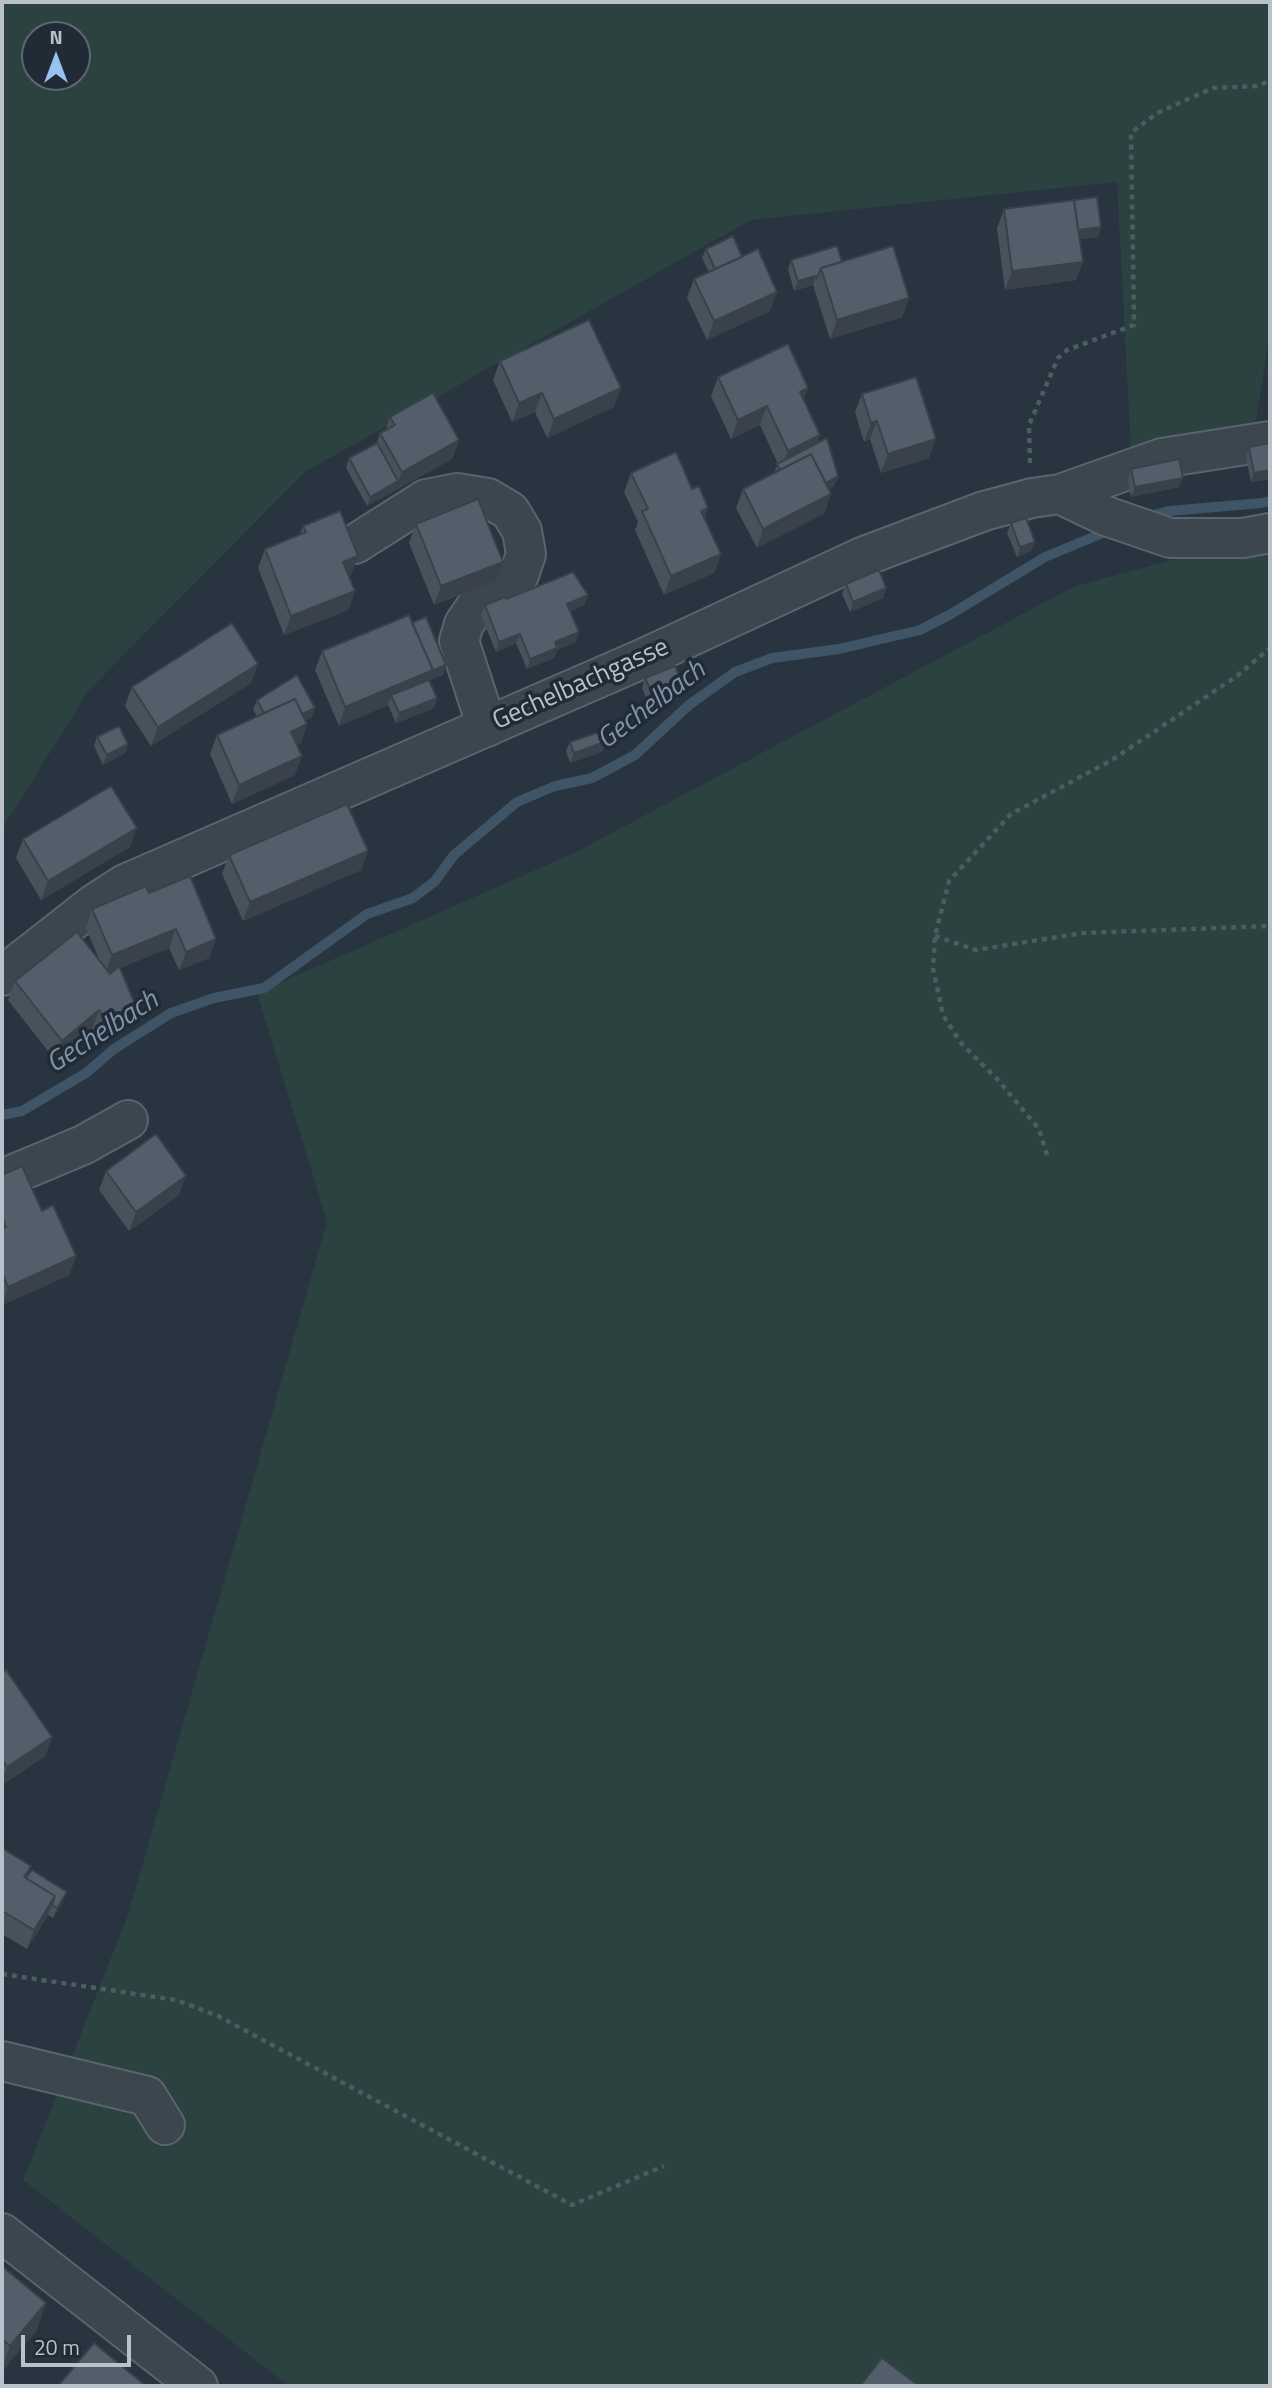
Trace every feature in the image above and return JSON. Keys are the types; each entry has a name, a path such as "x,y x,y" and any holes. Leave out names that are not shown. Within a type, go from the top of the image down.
{"street":[{"name":"Gechelbachgasse","path":"2,976 94,904 125,884 642,659 862,557 984,511 1046,496 1162,458 1270,441"},
{"path":"355,544 426,499 457,493 488,498 510,511 522,531 526,554 519,575 477,605 464,624 458,641 487,727"},
{"path":"1046,496 1170,538 1243,538 1270,533"},
{"path":"2,1179 83,1145 128,1120"},
{"path":"2,2061 147,2096 165,2125"},
{"path":"2,2233 198,2386"}],"path":[{"path":"1046,496 1029,425 1058,358 1067,351 1134,325 1131,132 1157,113 1213,88 1257,86 1270,81"},
{"path":"1047,1155 1039,1129 998,1080 961,1043 943,1015 933,969 935,936 949,881 1011,814 1112,760 1237,676 1270,648"},
{"path":"935,936 976,950 1083,933 1270,926"},
{"path":"2,1974 176,2000 218,2016 572,2205 664,2166"}],"green space":[{"path":"2,2 1270,2 1270,333 1255,426 1131,451 1117,182 751,220 305,472 89,690 2,829"},
{"path":"1270,534 1270,2386 289,2386 23,2180 128,1915 327,1222 257,993 574,853 1075,586"}],"building":[{"path":"1097,197 1101,227 1078,230 1074,200"},
{"path":"1074,200 1083,262 1012,271 1004,209"},
{"path":"733,236 742,257 715,269 706,249"},
{"path":"837,246 842,262 821,268 817,278 816,276 798,281 791,260"},
{"path":"893,246 909,298 837,320 821,268"},
{"path":"758,249 777,292 714,321 694,279"},
{"path":"589,320 621,388 554,419 542,393 519,403 500,361"},
{"path":"788,344 808,388 800,392 820,435 788,451 767,406 738,420 718,377"},
{"path":"916,377 936,439 888,454 877,421 871,423 862,394"},
{"path":"433,393 459,440 402,472 380,433 395,425 390,417"},
{"path":"827,438 838,476 826,483 811,454 780,470 777,464"},
{"path":"377,443 398,481 370,497 349,458"},
{"path":"1270,443 1270,470 1254,473 1249,447"},
{"path":"676,452 692,489 699,486 708,508 701,511 721,554 671,576 642,511 648,509 631,473"},
{"path":"811,454 831,494 763,529 743,489"},
{"path":"1179,459 1183,478 1135,487 1131,469"},
{"path":"478,499 503,562 441,586 416,524"},
{"path":"340,511 358,556 343,562 355,591 291,616 265,549 306,532 303,526"},
{"path":"1026,518 1035,542 1020,547 1011,523"},
{"path":"879,570 886,588 853,602 846,584"},
{"path":"573,572 588,595 567,604 579,632 555,642 557,648 530,659 520,634 499,642 485,605"},
{"path":"409,615 433,670 345,707 322,651"},
{"path":"426,617 446,665 427,673 433,670 412,623"},
{"path":"232,623 258,664 158,727 132,687"},
{"path":"675,666 684,688 655,700 645,678"},
{"path":"297,675 315,708 302,714 295,699 264,713 257,700"},
{"path":"429,680 437,698 399,713 391,695"},
{"path":"295,699 307,724 291,732 302,756 239,785 217,735"},
{"path":"119,726 128,744 107,755 97,737"},
{"path":"602,731 605,742 574,753 570,742"},
{"path":"111,786 137,828 48,881 23,839"},
{"path":"347,804 368,851 250,902 229,855"},
{"path":"190,876 216,939 186,952 176,929 112,955 92,909 146,886 149,893"},
{"path":"77,932 110,974 119,966 135,1004 108,1025 99,1010 62,1041 15,981"},
{"path":"156,1134 186,1176 136,1212 106,1171"},
{"path":"22,1166 42,1211 53,1205 76,1256 8,1287 2,1273 2,1229 6,1227 2,1217 2,1175"},
{"path":"6,1670 52,1737 7,1767 2,1759 2,1673"},
{"path":"2,1848 31,1866 24,1877 55,1896 34,1930 4,1912 2,1915"},
{"path":"32,1870 67,1892 57,1908 52,1905 55,1896 26,1878"},
{"path":"2,2266 46,2303 10,2346 2,2339"},
{"path":"94,2343 146,2386 58,2386"},
{"path":"882,2358 919,2386 860,2386"}],"waterway":[{"name":"Gechelbach","path":"1145,518 1169,511 1270,501"},
{"name":"Gechelbach","path":"2,1115 22,1111 86,1073 114,1049 171,1013 214,998 264,988 367,914 413,898 435,881 454,855 517,802 555,786 592,778 635,755 689,705 735,672 772,658 839,649 920,630 1045,557 1110,530"}]}
